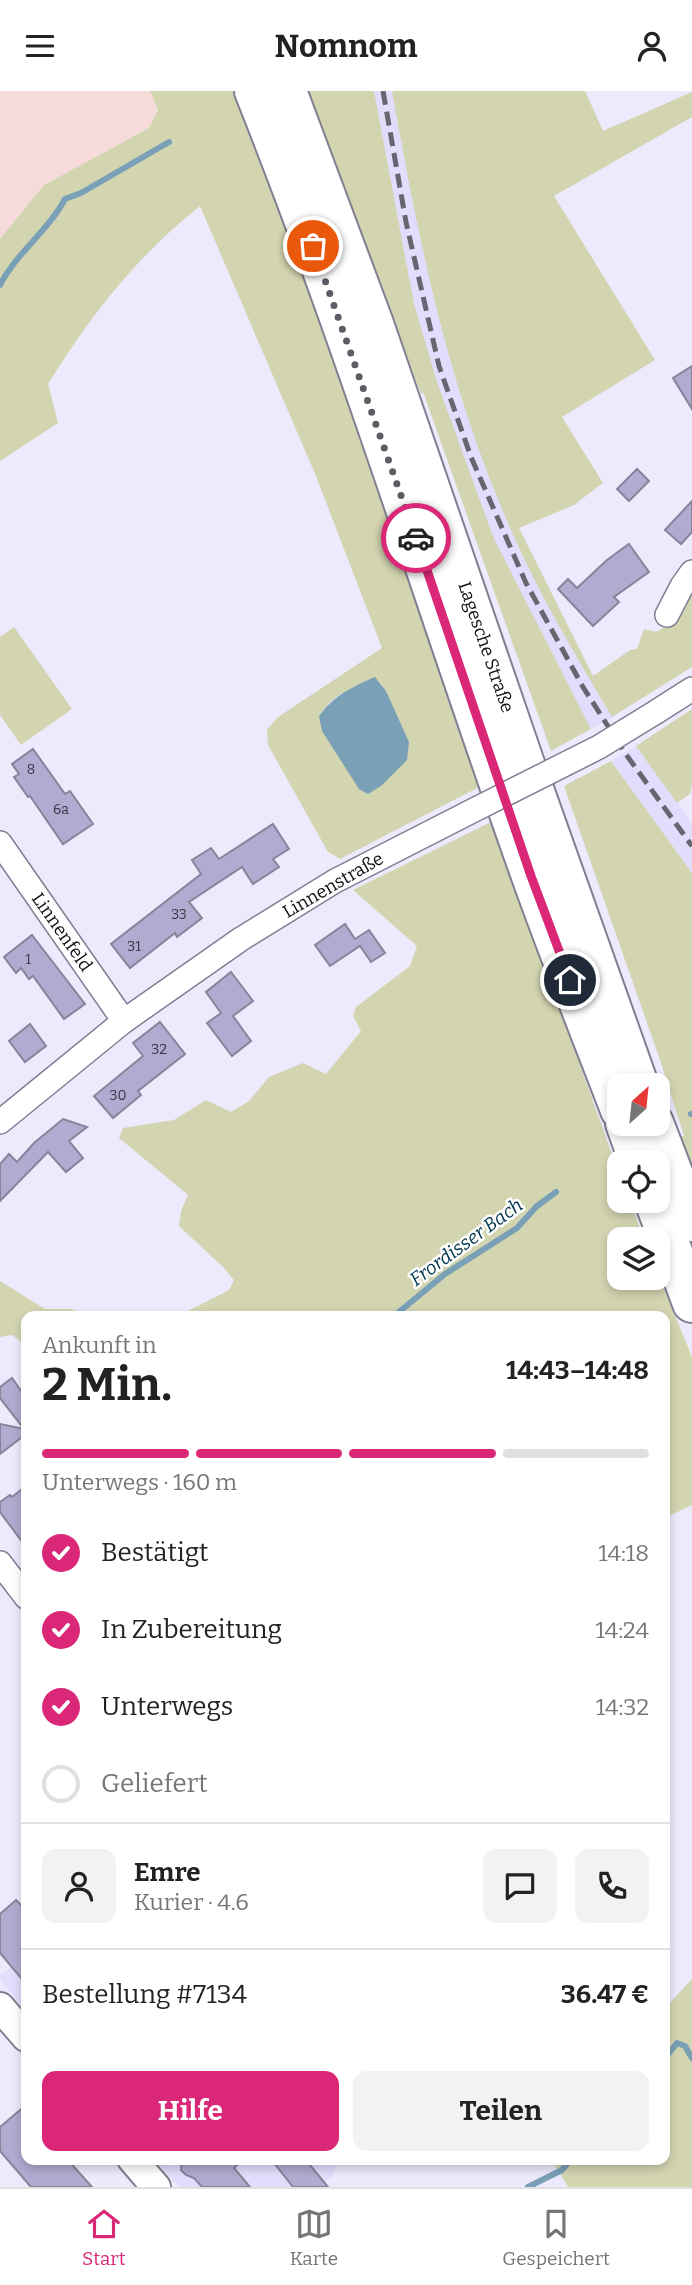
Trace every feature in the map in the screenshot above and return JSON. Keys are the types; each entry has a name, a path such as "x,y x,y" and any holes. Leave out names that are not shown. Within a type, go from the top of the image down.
{"highway":[{"name":"Lagesche Straße","path":"254,91 383,440 531,876 607,1076"},
{"name":"Lagesche Straße","path":"287,91 374,324 635,1073"},
{"path":"659,1136 692,1223"},
{"path":"658,1213 692,1303"}],"street":[{"path":"667,615 692,572"},
{"name":"Linnenstraße","path":"0,1122 124,1021 241,939 335,881 598,747 692,689"},
{"name":"Linnenfeld","path":"0,843 124,1021"},
{"path":"0,1563 21,1590"},
{"path":"0,2007 21,2031"}],"shaded area":[{"path":"0,91 150,91 158,110 149,128 44,185 0,239"},
{"path":"350,91 418,91 511,511 586,663 617,715 591,729 562,686 478,530"},
{"path":"636,746 692,823 692,873 611,761"},
{"path":"21,1959 21,2004 0,1980 0,1976"},
{"path":"159,2165 336,2165 334,2174 318,2187 179,2187"}],"green space":[{"path":"150,91 233,91 330,350 481,786 340,859 328,852 268,745 267,730 278,717 382,648 316,476 200,206 135,266 98,311 64,359 48,384 58,423 0,461 0,239 44,185 149,128 158,110","holes":["381,683 409,742 319,716 338,696 361,686"]},
{"path":"306,91 374,91 414,304 437,382 494,539 591,729 551,751 423,392 421,394"},
{"path":"392,91 585,91 603,131 692,92 692,117 554,196 655,360 562,417 603,483 574,505 519,528 593,676 630,650 637,649 644,629 656,632 668,624 692,584 692,667 612,717 558,625 522,554 489,477 470,423 453,369 425,259"},
{"path":"14,627 72,709 21,745 0,715 0,637"},
{"path":"692,709 692,783 690,794 677,803 636,746"},
{"path":"611,761 692,873 692,1171 679,1137 684,1136 670,1092 670,1073 664,1073 564,786"},
{"path":"493,821 610,1150 607,1150 607,1213 634,1213 640,1227 607,1227 607,1290 665,1290 692,1357 692,1505 670,1516 670,1311 188,1311 229,1290 234,1280 179,1226 181,1211 188,1195 119,1138 123,1128 174,1120 206,1100 231,1112 249,1101 269,1077 303,1063 326,1074 361,1031 353,1016 356,1007 410,966 417,946 353,890"},
{"path":"0,1281 45,1309 77,1311 21,1311 21,1341 12,1335 0,1337"},
{"path":"692,1979 692,2187 568,2187 555,2165 670,2165 670,2003"}],"water":[{"path":"375,677 386,691 409,742 407,760 381,786 368,794 359,789 322,731 319,716 330,703 344,693"}],"building":[{"path":"692,366 692,409 673,378"},
{"path":"637,469 649,481 629,501 617,489"},
{"path":"692,501 692,532 681,544 665,530"},
{"path":"629,544 649,572 614,597 619,602 593,626 558,589 568,579 577,588"},
{"path":"33,749 65,794 70,791 93,824 63,844 14,777 19,774 12,764"},
{"path":"273,824 289,849 273,859 279,867 253,884 242,867 189,902 202,918 177,937 175,933 130,968 111,944 201,874 192,860 211,848 219,859"},
{"path":"345,924 355,939 369,930 385,953 371,962 360,946 330,966 315,945"},
{"path":"32,935 85,1004 64,1019 33,976 29,979 21,968 16,973 4,957"},
{"path":"231,972 253,1001 233,1016 251,1041 232,1056 207,1023 221,1013 206,992"},
{"path":"160,1022 185,1054 138,1091 141,1095 113,1118 94,1096 143,1056 133,1043"},
{"path":"30,1024 46,1046 25,1062 9,1041"},
{"path":"63,1119 87,1127 69,1141 83,1158 66,1172 48,1152 0,1201 0,1164 9,1154 17,1162 34,1143"},
{"path":"12,1378 21,1391 21,1425 0,1398 0,1387"},
{"path":"0,1424 21,1428 21,1438 0,1454"},
{"path":"21,1490 21,1540 0,1512 0,1502 10,1495 12,1497"},
{"path":"16,1900 21,1905 21,1978 0,1953 0,1914"},
{"path":"21,2109 21,2165 72,2165 92,2187 31,2187 0,2151 0,2127"},
{"path":"181,2165 237,2165 234,2168 250,2187 202,2187 181,2170"},
{"path":"276,2165 310,2165 328,2187 293,2187"}],"waterway":[{"path":"0,285 65,199 81,193 169,142"},
{"name":"Frordisser Bach","path":"400,1311 445,1274 517,1228 537,1206 556,1192"},
{"name":"Frordisser Bach","path":"670,2052 677,2043 685,2046 692,2058"},
{"name":"Frordisser Bach","path":"528,2187 562,2170 566,2165"}],"railway":[{"path":"383,91 406,222 439,366 471,457 526,583 583,687 625,753 692,846"}],"way so far":[{"path":"313,246 416,538"}],"route":[{"path":"416,538 531,876 570,980"}]}
